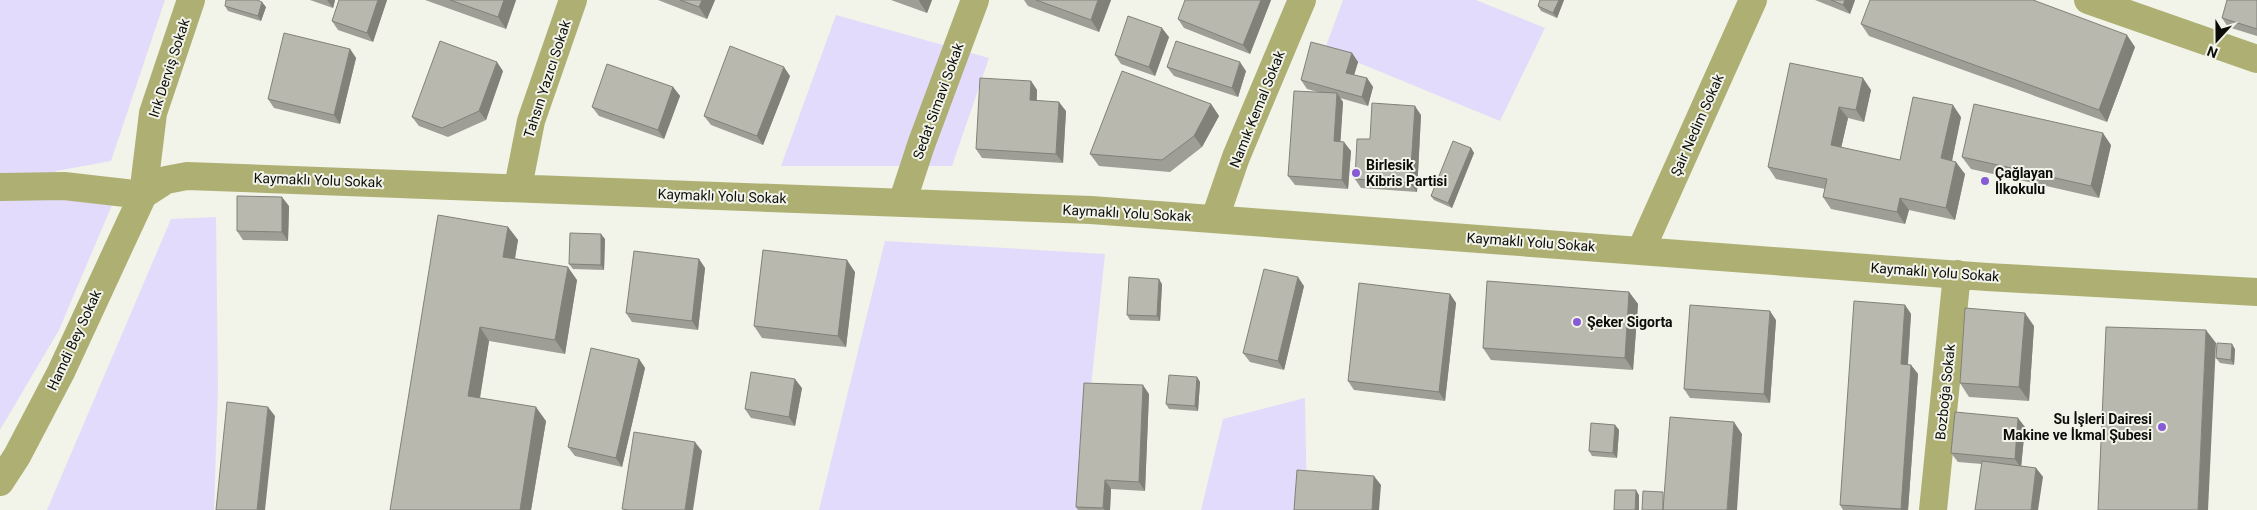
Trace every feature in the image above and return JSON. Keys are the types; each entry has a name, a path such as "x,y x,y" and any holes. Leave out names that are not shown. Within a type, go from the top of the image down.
{"street":[{"name":"Irık Derviş Sokak","path":"143,195 153,113 191,0"},
{"name":"Tahsın Yazıcı Sokak","path":"518,187 531,120 573,0"},
{"name":"Sedat Simavi Sokak","path":"902,203 924,136 975,0"},
{"name":"Namık Kemal Sokak","path":"1215,218 1236,157 1302,0"},
{"name":"Şair Nedim Sokak","path":"1641,250 1753,0"},
{"path":"2088,0 2257,59"},
{"name":"Kaymaklı Yolu Sokak","path":"143,195 166,180 187,176 1091,210 1957,274 2257,292"},
{"path":"0,187 64,186 143,195"},
{"name":"Hamdi Bey Sokak","path":"0,482 61,372 143,195"},
{"name":"Bozboğa Sokak","path":"1933,510 1957,274"}],"shaded area":[{"path":"0,0 165,0 111,161 56,171 55,199 112,205 59,330 0,430"},
{"path":"1343,0 1476,0 1545,28 1500,121 1325,49"},
{"path":"836,15 989,58 952,166 781,166"},
{"path":"216,217 218,387 214,510 47,510 171,219"},
{"path":"885,241 1105,254 1078,510 819,510"},
{"path":"1305,398 1307,510 1201,510 1223,419"}],"building":[{"path":"226,0 257,0 262,2 258,16 225,6"},
{"path":"339,0 378,0 367,33 332,21"},
{"path":"450,0 504,0 498,17"},
{"path":"680,0 702,0 699,7"},
{"path":"1036,0 1098,0 1091,20"},
{"path":"1185,0 1261,0 1243,45 1178,19"},
{"path":"1540,0 1559,0 1553,13 1538,6"},
{"path":"1831,0 1845,0 1843,5"},
{"path":"1870,0 2033,0 2127,35 2099,110 1861,24"},
{"path":"2227,0 2257,0 2257,29 2222,18"},
{"path":"1128,16 1162,28 1149,67 1115,55"},
{"path":"284,33 350,49 334,115 268,99"},
{"path":"440,41 497,62 479,111 442,128 412,117"},
{"path":"1176,41 1240,62 1232,88 1167,67"},
{"path":"1311,42 1352,53 1346,73 1367,78 1362,97 1301,80"},
{"path":"730,46 784,67 757,136 704,116"},
{"path":"1790,63 1863,78 1856,110 1839,107 1831,145 1900,160 1913,97 1953,105 1941,158 1956,162 1946,208 1900,198 1897,212 1823,197 1827,179 1768,167"},
{"path":"607,64 673,87 658,130 592,107"},
{"path":"1122,71 1211,104 1194,136 1162,160 1090,154"},
{"path":"980,78 1031,81 1030,100 1059,102 1056,154 976,149"},
{"path":"1294,91 1337,93 1334,141 1344,142 1342,180 1288,176"},
{"path":"1372,103 1415,106 1410,183 1355,179 1357,139 1370,139"},
{"path":"1974,104 2103,133 2091,186 1962,157"},
{"path":"1453,141 1471,148 1448,203 1431,196"},
{"path":"237,196 282,197 282,232 237,231"},
{"path":"438,215 508,227 503,257 568,267 555,340 480,327 468,396 536,407 520,510 390,510"},
{"path":"570,233 601,234 601,265 569,264"},
{"path":"763,250 847,260 838,336 754,326"},
{"path":"634,251 699,259 692,321 626,313"},
{"path":"1264,269 1298,277 1278,361 1243,353"},
{"path":"1129,277 1159,279 1157,316 1127,315"},
{"path":"1487,281 1629,292 1625,358 1483,348"},
{"path":"1359,283 1450,294 1439,392 1348,381"},
{"path":"1854,301 1905,305 1901,364 1911,365 1901,509 1840,505"},
{"path":"1690,305 1770,311 1764,394 1684,389"},
{"path":"1965,308 2025,313 2019,387 1960,383"},
{"name":"Su İşleri Dairesi Makine ve İkmal Şubesi","path":"2106,327 2206,330 2198,510 2098,510"},
{"path":"2217,343 2232,344 2231,360 2216,358"},
{"path":"591,348 639,359 616,458 568,447"},
{"path":"751,372 795,379 789,417 745,409"},
{"path":"1169,375 1197,377 1195,406 1166,404"},
{"path":"1084,383 1143,385 1139,482 1105,480 1103,508 1076,507"},
{"path":"227,402 268,407 257,510 216,510"},
{"path":"1955,412 2018,418 2015,459 1951,453"},
{"path":"1670,417 1734,422 1727,510 1663,510"},
{"path":"1591,423 1615,425 1613,453 1589,451"},
{"path":"634,432 695,442 685,510 622,509"},
{"path":"1982,461 2036,468 2031,510 1975,510"},
{"path":"1297,470 1374,476 1372,510 1294,510"},
{"path":"1615,490 1636,490 1635,510 1614,510"},
{"path":"1643,491 1663,492 1663,510 1642,510"}],"place":[{"name":"Birlesik Kibris Partisi","path":"1356,173"},
{"name":"Çağlayan İlkokulu","path":"1985,181"},
{"name":"Şeker Sigorta","path":"1577,322"},
{"name":"Su İşleri Dairesi Makine ve İkmal Şubesi","path":"2162,427"}]}
